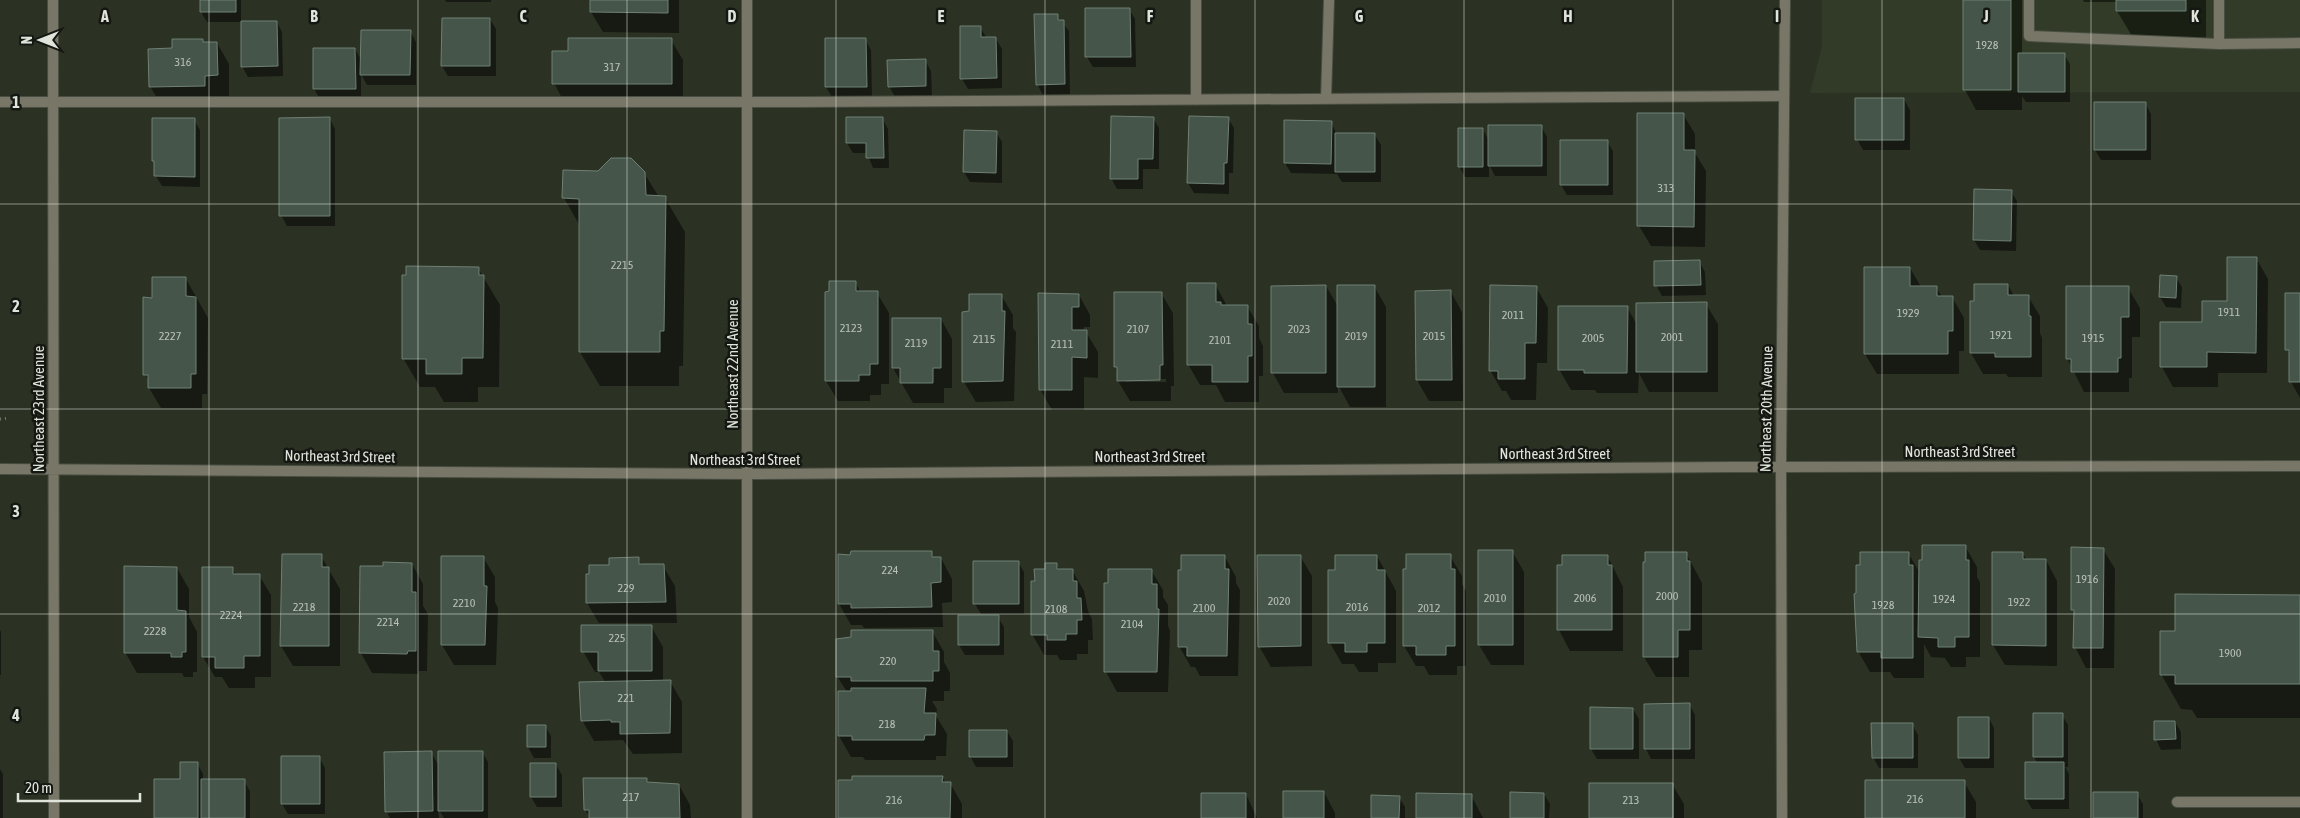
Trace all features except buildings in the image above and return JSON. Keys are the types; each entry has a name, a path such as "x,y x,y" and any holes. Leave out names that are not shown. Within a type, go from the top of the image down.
{"street":[{"name":"Northeast 23rd Avenue","path":"53,0 54,818"},
{"name":"Northeast 22nd Avenue","path":"747,0 747,818"},
{"path":"1196,0 1196,100"},
{"path":"1326,99 1329,0"},
{"name":"Northeast 20th Avenue","path":"1782,818 1781,467 1785,0"},
{"path":"2029,0 2029,36 2220,44 2300,43"},
{"path":"2220,0 2220,44"},
{"path":"0,102 748,102 1784,96"},
{"name":"Northeast 3rd Street","path":"0,469 746,474 1781,467 2300,466"},
{"path":"2177,802 2300,802"}],"path":[{"path":"0,418 10,418"}],"shaded area":[{"path":"1822,0 2300,0 2300,92 1810,93 1822,46"}]}
